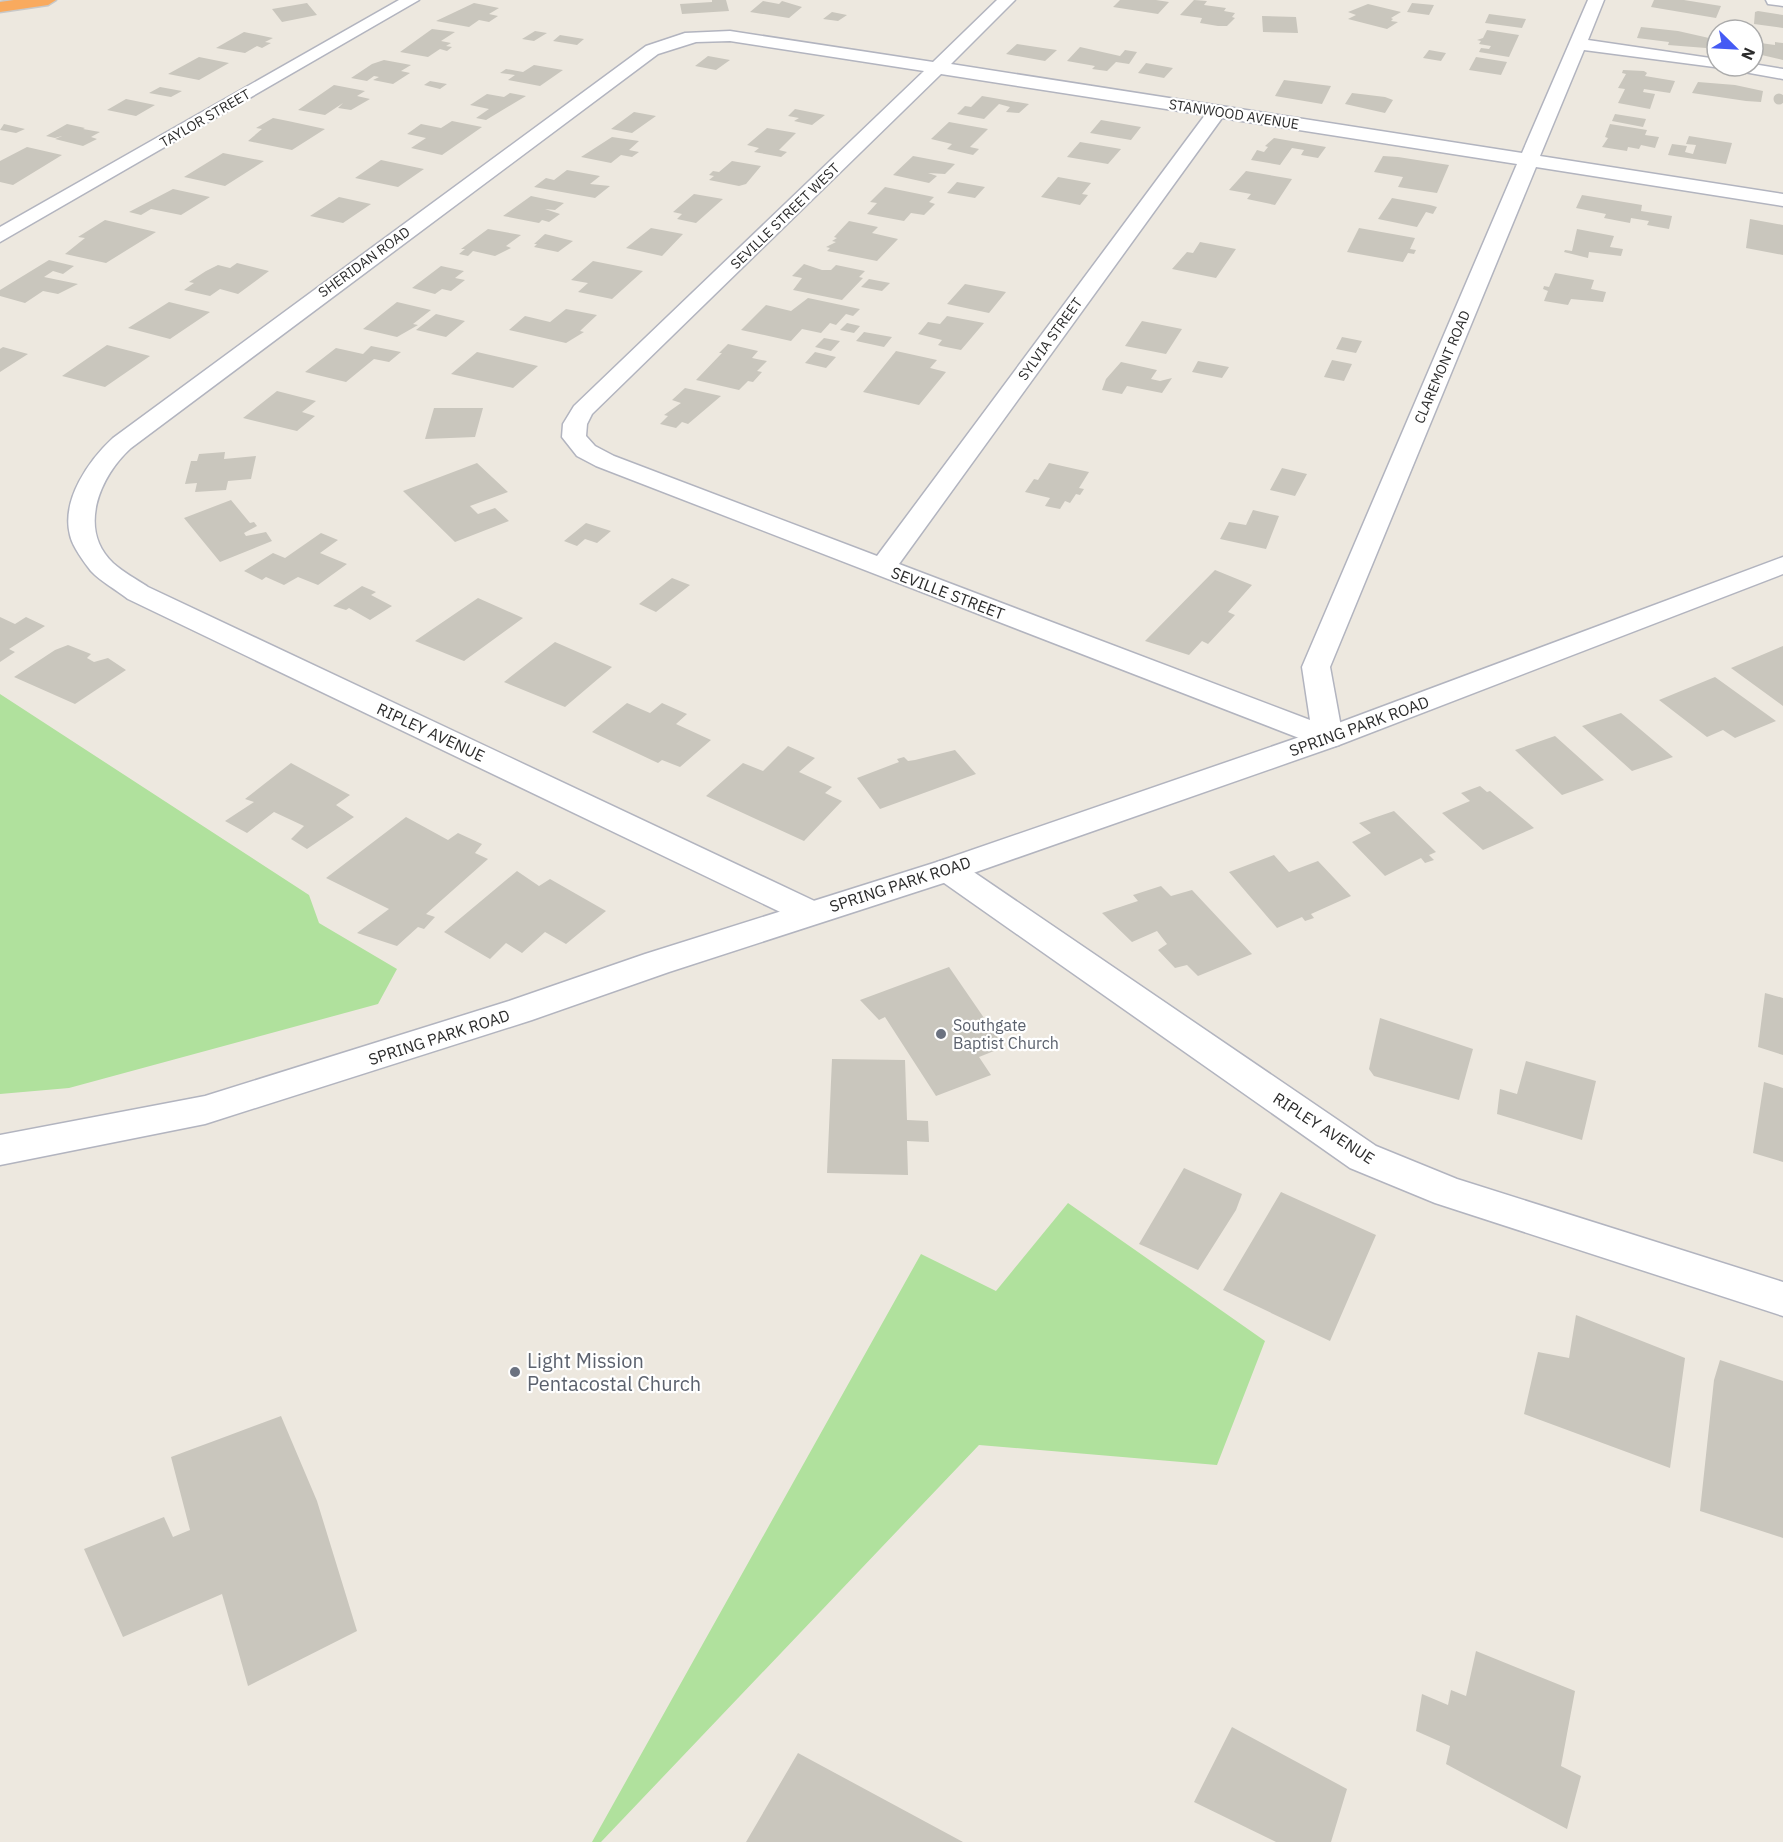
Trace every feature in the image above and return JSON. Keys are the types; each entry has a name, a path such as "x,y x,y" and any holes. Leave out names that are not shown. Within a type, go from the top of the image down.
{"highway":[{"path":"0,7 48,0"}],"street":[{"name":"TAYLOR STREET","path":"0,236 411,0"},
{"name":"SEVILLE STREET WEST","path":"574,437 575,424 582,411 1007,0"},
{"name":"CLAREMONT ROAD","path":"1328,738 1316,667 1596,0"},
{"path":"1774,0 1783,1"},
{"name":"STANWOOD AVENUE","path":"685,38 721,35 742,37 1783,200"},
{"name":"SHERIDAN ROAD","path":"81,520 90,483 110,454 122,443 652,50 685,38"},
{"path":"1578,44 1705,62"},
{"path":"1765,71 1783,74"},
{"name":"SYLVIA STREET","path":"882,568 1218,111"},
{"name":"SEVILLE STREET","path":"574,437 586,450 605,461 1328,738"},
{"name":"RIPLEY AVENUE","path":"81,520 83,537 102,567 138,593 810,913"},
{"name":"SPRING PARK ROAD","path":"0,1150 205,1110 520,1011 810,913 948,870 1328,738 1783,565"},
{"name":"RIPLEY AVENUE","path":"948,870 1363,1157 1448,1192 1783,1299"}],"green space":[{"path":"0,694 309,895 319,923 397,969 378,1004 69,1088 0,1094"},
{"path":"1068,1203 1265,1341 1217,1465 979,1445 601,1842 592,1842 921,1254 996,1291"}],"building":[{"path":"712,0 726,0 729,11 682,14 680,4 712,2"},
{"path":"1120,0 1169,2 1158,14 1113,7"},
{"path":"1194,0 1207,1 1204,5 1226,8 1224,11 1235,13 1232,17 1235,18 1227,26 1218,26 1200,23 1202,18 1180,15"},
{"path":"1654,0 1684,0 1721,6 1716,18 1651,7"},
{"path":"763,1 779,4 782,1 802,7 789,18 750,12"},
{"path":"307,3 317,15 282,22 272,9"},
{"path":"474,3 499,8 489,14 498,16 489,22 479,20 469,27 436,21"},
{"path":"1412,3 1434,5 1429,15 1407,12"},
{"path":"1368,4 1401,12 1391,18 1393,19 1391,21 1398,22 1387,29 1348,19 1356,15 1348,12"},
{"path":"832,12 847,15 838,21 823,19"},
{"path":"1755,12 1783,15 1783,28 1765,26 1765,18 1754,18"},
{"path":"1489,14 1526,19 1522,28 1485,23"},
{"path":"1262,16 1296,17 1298,33 1263,32"},
{"path":"1641,27 1678,31 1705,37 1705,48 1668,45 1669,42 1637,38"},
{"path":"432,29 455,32 441,41 451,43 446,46 452,47 447,51 440,49 428,57 400,52"},
{"path":"1487,30 1519,35 1509,57 1479,52 1481,48 1489,49 1491,46 1479,44 1481,41 1477,40 1483,38"},
{"path":"535,31 547,33 534,41 522,39"},
{"path":"244,32 273,38 265,42 271,43 262,48 257,46 245,53 216,48"},
{"path":"560,35 584,39 577,45 553,41"},
{"path":"1783,43 1783,60 1765,56 1765,44"},
{"path":"1017,44 1057,50 1045,61 1006,54"},
{"path":"1080,47 1120,56 1125,50 1137,52 1129,64 1116,62 1107,71 1092,69 1095,66 1067,61"},
{"path":"1429,50 1446,53 1441,61 1423,58"},
{"path":"708,56 730,60 716,70 695,66"},
{"path":"199,57 229,63 199,80 168,74"},
{"path":"1476,57 1507,62 1501,75 1469,70"},
{"path":"384,60 411,65 401,71 410,73 393,84 373,80 379,77 374,76 367,81 351,78 372,64"},
{"path":"1146,63 1173,68 1164,78 1138,73"},
{"path":"534,65 563,70 540,86 508,80 515,75 500,73 506,69 523,72"},
{"path":"1623,70 1644,71 1647,73 1645,76 1675,81 1670,93 1644,89 1643,92 1655,94 1650,109 1618,103 1625,89 1618,88 1626,74 1622,73"},
{"path":"1284,80 1331,86 1322,104 1275,96"},
{"path":"430,81 447,84 440,89 424,85"},
{"path":"1698,82 1735,85 1763,91 1761,102 1692,93"},
{"path":"334,85 365,91 357,96 370,99 351,110 338,108 343,103 325,115 298,110"},
{"path":"160,87 182,91 171,97 149,93"},
{"path":"510,93 526,96 486,120 476,118 489,109 470,105 487,94 504,97"},
{"path":"1352,93 1393,100 1385,113 1345,104"},
{"path":"1779,93 1785,99 1779,105 1773,99"},
{"path":"982,96 1029,104 1019,113 1006,112 1010,107 999,104 984,119 957,114 965,106 971,107"},
{"path":"126,99 155,105 136,116 107,110"},
{"path":"795,109 825,115 812,125 794,121 799,118 788,116"},
{"path":"634,112 656,116 632,133 611,129"},
{"path":"1615,114 1646,119 1643,127 1612,121"},
{"path":"273,118 325,129 292,150 248,141 262,129 256,128"},
{"path":"1101,120 1141,127 1131,140 1090,133"},
{"path":"452,121 482,127 442,155 411,148 426,138 407,134 421,124 441,128"},
{"path":"949,122 988,129 970,147 979,149 973,155 947,149 952,144 931,139"},
{"path":"4,124 25,129 16,133 0,130"},
{"path":"67,124 100,132 91,137 97,139 83,146 55,139 62,136 55,138 46,136"},
{"path":"1610,124 1647,130 1645,135 1659,137 1655,148 1641,145 1639,149 1628,147 1627,151 1602,147 1608,138 1605,137"},
{"path":"767,128 796,133 779,150 787,152 781,157 754,152 759,148 747,145"},
{"path":"1689,136 1732,143 1726,164 1668,155 1672,144 1687,146 1685,152 1693,154 1696,145 1686,144"},
{"path":"612,137 639,141 629,150 639,152 632,157 621,155 611,163 581,157"},
{"path":"1274,138 1326,147 1318,158 1301,155 1304,150 1292,148 1280,165 1251,160 1257,150 1264,152 1268,147 1265,146"},
{"path":"1080,142 1121,149 1108,164 1067,157"},
{"path":"27,147 62,155 13,185 0,182 0,161"},
{"path":"223,153 264,161 225,186 184,177"},
{"path":"913,156 955,164 945,174 928,173 937,176 929,183 893,175"},
{"path":"1383,156 1449,165 1437,193 1398,187 1403,177 1374,172"},
{"path":"381,160 424,169 398,187 355,178"},
{"path":"732,161 761,166 746,184 739,186 709,180 714,176 709,175 713,171 719,172"},
{"path":"567,170 600,176 590,184 610,186 595,198 534,187 546,178 554,180"},
{"path":"1246,171 1292,179 1275,205 1247,199 1251,194 1229,190"},
{"path":"1058,177 1091,183 1082,194 1088,195 1080,205 1041,197"},
{"path":"957,182 985,187 975,198 947,193"},
{"path":"885,187 934,197 929,202 935,204 924,215 911,213 904,221 867,214 877,203 870,202"},
{"path":"173,189 210,197 181,215 151,209 141,215 129,212"},
{"path":"694,194 723,199 696,223 677,219 682,214 673,212"},
{"path":"1582,195 1642,205 1641,211 1672,216 1669,229 1647,225 1649,221 1631,218 1630,223 1604,218 1606,214 1576,208"},
{"path":"531,196 564,203 555,210 545,209 560,214 549,222 542,220 539,223 503,216"},
{"path":"339,197 371,204 343,223 310,216"},
{"path":"1392,198 1437,207 1433,214 1426,212 1417,227 1378,219"},
{"path":"1750,219 1783,225 1783,255 1746,248"},
{"path":"105,220 156,232 106,263 65,254 85,238 78,237"},
{"path":"849,221 878,227 872,233 898,239 877,261 827,251 830,248 826,247 836,242 832,241 837,238 834,237"},
{"path":"651,228 683,234 662,256 626,248"},
{"path":"1359,228 1415,238 1410,249 1416,250 1414,254 1408,253 1403,262 1347,252"},
{"path":"488,229 521,235 506,246 511,248 495,256 473,251 468,256 459,254 465,249 461,249"},
{"path":"1577,229 1614,236 1610,247 1623,249 1621,256 1589,252 1588,258 1564,252 1565,250 1572,251"},
{"path":"545,234 573,241 558,252 534,247 537,244 534,244"},
{"path":"1200,242 1236,249 1216,278 1172,269 1187,252 1193,253"},
{"path":"49,260 74,266 63,274 53,271 44,277 78,284 58,294 43,291 25,303 0,296 0,290"},
{"path":"593,261 643,271 612,299 578,292 588,283 571,280"},
{"path":"237,263 269,271 238,294 220,289 210,296 184,290 194,283 189,282 206,271 218,265 230,268"},
{"path":"804,264 822,270 831,270 836,265 865,271 859,277 863,278 842,300 793,290 802,278 792,276"},
{"path":"441,266 464,271 455,278 465,280 451,291 442,289 435,294 412,288"},
{"path":"1555,273 1594,280 1591,289 1606,292 1603,302 1571,299 1568,305 1544,301 1548,291 1543,289 1544,286 1549,287"},
{"path":"869,279 890,283 882,291 861,287"},
{"path":"965,284 1006,292 989,313 947,304"},
{"path":"808,298 860,309 853,316 846,314 836,325 830,323 821,333 802,329 791,341 741,330 766,305 791,311"},
{"path":"169,302 210,312 170,339 128,328"},
{"path":"397,302 431,310 413,324 418,325 397,337 363,329"},
{"path":"566,309 597,315 580,331 584,332 566,343 509,330 525,316 550,322"},
{"path":"436,314 465,321 446,337 416,330"},
{"path":"947,316 984,323 961,350 938,345 942,340 918,334 928,322 940,324"},
{"path":"1142,321 1182,329 1166,354 1125,346"},
{"path":"847,323 860,326 854,333 840,330"},
{"path":"864,332 892,337 884,347 856,341"},
{"path":"1342,337 1362,341 1356,353 1336,349"},
{"path":"824,338 840,341 831,351 815,347"},
{"path":"728,344 758,351 752,358 767,361 757,371 762,372 753,382 748,381 739,390 696,380 722,353 719,353"},
{"path":"107,345 150,356 105,387 62,376"},
{"path":"371,346 401,352 389,362 374,359 346,382 305,372 336,348 363,354"},
{"path":"3,347 28,354 0,372 0,349"},
{"path":"896,351 937,360 930,368 946,372 919,405 863,392"},
{"path":"477,352 538,366 513,388 451,374"},
{"path":"815,352 836,357 826,368 805,363"},
{"path":"1332,360 1352,364 1344,381 1324,377"},
{"path":"1198,361 1229,367 1222,378 1192,372"},
{"path":"1121,362 1157,370 1151,379 1160,381 1172,378 1162,393 1127,386 1122,394 1102,390 1106,379"},
{"path":"685,388 721,396 688,424 682,422 676,428 660,424 668,416 664,415 681,403 672,400"},
{"path":"277,391 316,401 302,412 315,416 297,431 243,418"},
{"path":"434,408 483,408 475,437 425,439"},
{"path":"225,452 224,459 256,456 251,479 228,481 226,490 195,492 197,483 185,484 191,461 197,461 199,454"},
{"path":"477,463 508,492 470,506 478,514 495,508 509,521 455,542 403,491"},
{"path":"1049,463 1089,472 1079,488 1084,489 1080,495 1076,494 1070,503 1065,501 1060,509 1045,506 1050,498 1025,492 1034,479 1038,480"},
{"path":"1282,468 1307,474 1295,496 1270,490"},
{"path":"231,500 250,523 254,522 257,526 244,533 246,536 266,532 272,541 220,562 184,518"},
{"path":"1253,510 1279,516 1266,549 1220,539 1229,522 1246,525"},
{"path":"586,523 611,531 597,543 585,539 577,546 564,541"},
{"path":"321,533 338,540 320,553 347,564 318,585 298,577 284,585 266,577 262,580 244,571 273,553 285,558"},
{"path":"1215,570 1252,585 1228,612 1235,615 1208,644 1202,641 1189,655 1145,641"},
{"path":"672,578 690,585 656,612 639,604"},
{"path":"362,586 376,592 371,595 392,606 370,620 349,608 346,610 333,606"},
{"path":"478,598 523,618 464,661 415,641"},
{"path":"0,617 15,624 26,617 45,626 9,649 15,652 0,662"},
{"path":"555,642 612,667 565,707 504,682"},
{"path":"68,645 91,654 87,658 94,662 108,658 126,670 75,704 14,677 55,650"},
{"path":"1783,646 1783,706 1731,668"},
{"path":"1715,677 1776,721 1735,738 1723,730 1707,737 1659,700"},
{"path":"627,703 650,713 662,703 687,714 676,724 711,740 680,767 662,760 658,763 592,732"},
{"path":"1621,713 1673,757 1632,771 1582,726"},
{"path":"1555,736 1604,780 1562,795 1515,750"},
{"path":"788,746 815,758 799,772 832,787 825,793 842,801 804,841 706,796 743,763 763,771"},
{"path":"955,750 976,774 880,809 857,778 899,762 897,759 904,757 908,761"},
{"path":"291,763 350,795 336,805 354,817 307,849 291,839 304,826 274,812 247,833 225,821 254,802 245,799"},
{"path":"1480,786 1487,792 1490,791 1534,828 1483,850 1442,813 1470,801 1461,793"},
{"path":"1394,811 1436,852 1429,855 1434,860 1425,863 1421,858 1385,876 1352,842 1371,833 1359,823"},
{"path":"406,817 448,840 458,833 482,844 475,853 488,859 426,914 435,917 424,929 418,927 397,946 357,933 389,909 326,878"},
{"path":"1274,855 1289,872 1318,861 1351,896 1311,914 1314,918 1305,921 1302,917 1277,928 1229,872"},
{"path":"517,871 539,886 550,879 606,911 566,944 545,932 522,953 506,943 490,959 444,932"},
{"path":"1161,886 1171,896 1192,890 1252,954 1198,976 1187,965 1175,968 1158,950 1167,944 1157,931 1132,942 1102,913 1138,901 1133,895"},
{"path":"949,967 1004,1047 979,1057 991,1075 936,1096 885,1017 879,1020 860,1000"},
{"path":"1765,993 1783,998 1783,1055 1758,1047"},
{"path":"1380,1018 1473,1049 1459,1100 1374,1076 1369,1069"},
{"path":"832,1059 905,1060 907,1120 928,1121 929,1142 907,1141 908,1175 827,1173"},
{"path":"1526,1061 1596,1081 1582,1140 1497,1114 1500,1089 1517,1094"},
{"path":"1764,1082 1783,1088 1783,1162 1753,1153"},
{"path":"1184,1168 1242,1194 1236,1210 1198,1270 1139,1244"},
{"path":"1281,1192 1376,1235 1330,1341 1223,1290"},
{"path":"1576,1315 1685,1358 1670,1468 1524,1414 1538,1352 1569,1358"},
{"path":"1720,1360 1783,1381 1783,1538 1700,1511 1714,1380"},
{"path":"281,1416 317,1501 357,1631 248,1686 222,1594 123,1637 84,1549 164,1517 173,1537 190,1530 171,1457"},
{"path":"1476,1651 1575,1691 1561,1766 1581,1776 1567,1829 1446,1764 1450,1746 1416,1731 1422,1694 1448,1705 1451,1690 1466,1696"},
{"path":"1232,1727 1347,1789 1331,1842 1276,1842 1194,1802"},
{"path":"798,1753 963,1842 746,1842"}],"place":[{"name":"Southgate Baptist Church","path":"941,1034"},
{"name":"Light Mission Pentacostal Church","path":"515,1372"}]}
